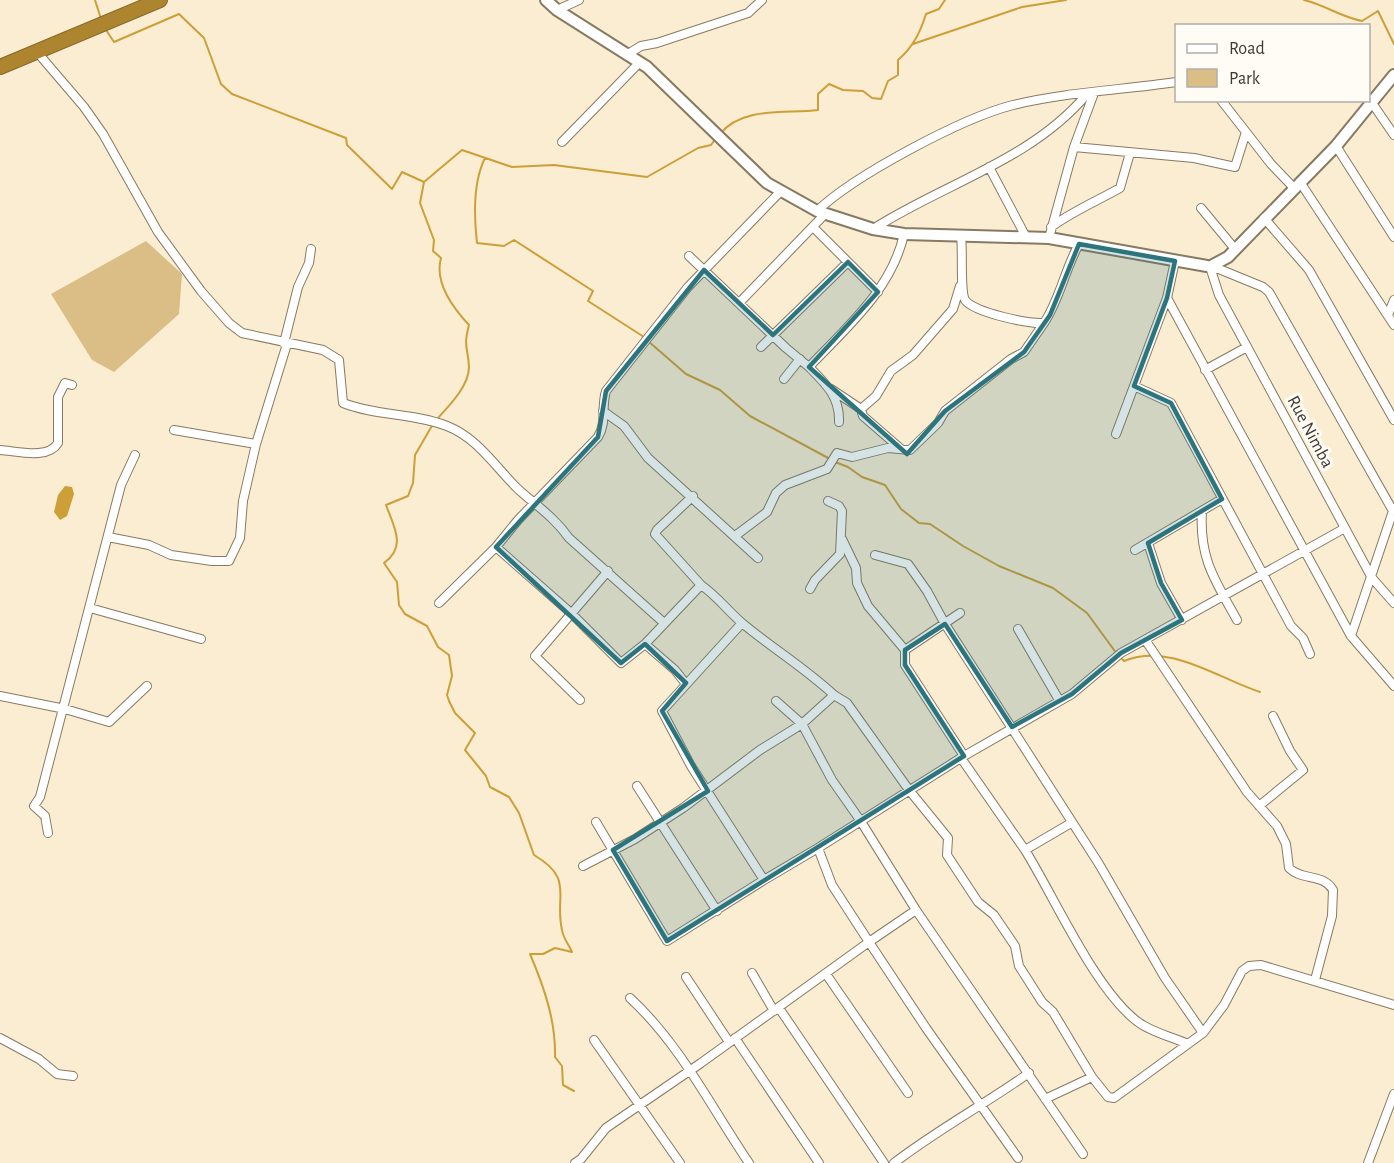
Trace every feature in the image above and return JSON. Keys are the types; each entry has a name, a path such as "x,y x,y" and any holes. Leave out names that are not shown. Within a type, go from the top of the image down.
{"highway":[{"path":"0,67 103,26 160,0"}],"street":[{"path":"546,0 557,10 640,62 670,86 718,135 780,192 821,212 873,229 904,234 961,236 1026,237 1050,232 1073,211 1120,188 1130,153"},
{"path":"557,10 579,0"},
{"path":"628,54 641,46 657,43 748,13 762,0"},
{"path":"37,52 103,134 158,232 201,291 242,333 323,350 339,360 343,403 434,422 457,431 478,446 569,538 663,622"},
{"path":"562,142 640,62"},
{"path":"1211,267 1235,249 1336,146 1394,75"},
{"path":"740,302 813,227 830,198 897,158 991,112 1035,100 1175,82"},
{"path":"1050,232 1091,94"},
{"path":"873,229 903,210 989,167 1034,141 1070,115 1091,94"},
{"path":"1371,101 1394,135"},
{"path":"1223,102 1271,165 1297,185 1394,325"},
{"path":"1074,147 1194,158 1235,167 1246,132"},
{"path":"1336,146 1394,237"},
{"path":"989,167 1026,237"},
{"path":"439,603 496,547 518,520 536,504 598,437 604,425 603,411 606,391 704,270 780,192"},
{"path":"1201,208 1235,249"},
{"path":"1264,218 1309,270 1394,420"},
{"path":"813,227 878,292"},
{"path":"1050,232 1079,244 1211,267 1263,286 1269,292 1393,509 1392,523 1351,636"},
{"path":"809,367 878,292 899,256 904,234"},
{"path":"861,409 876,396 891,371 913,355 953,309 958,300 964,257 961,236"},
{"path":"735,536 766,512 776,493 785,485 827,469 837,453 852,457 888,448 910,450 938,423 945,411 1011,358 1024,352 1055,303 1067,265 1079,244"},
{"path":"108,537 149,545 171,555 229,561 240,538 243,501 256,444 286,344 298,287 309,263 311,249"},
{"path":"689,256 831,390 861,409 863,416 901,450"},
{"path":"1116,434 1167,298 1175,261"},
{"path":"761,347 848,262"},
{"name":"Rue Nimba","path":"1211,267 1219,295 1372,578 1394,603"},
{"path":"961,280 965,299 973,306 1028,324 1044,323"},
{"path":"1167,298 1351,636 1394,686"},
{"path":"1388,315 1394,300"},
{"path":"1205,370 1247,347"},
{"path":"784,379 800,359"},
{"path":"0,450 44,453 55,448 58,443 58,392 65,383 72,386"},
{"path":"1134,386 1171,403 1262,574 1291,626 1303,638 1310,654"},
{"path":"831,390 840,408 839,422"},
{"path":"603,411 624,426 648,458 693,496 758,558"},
{"path":"174,430 256,444"},
{"path":"48,833 45,816 34,806 40,798 121,485 135,455"},
{"path":"693,496 655,534 700,585 723,602 742,622 847,703 909,790 948,838 946,855 978,902 994,915 1015,946 1019,966 1042,1002 1053,1012 1092,1077 1108,1097 1114,1098 1203,1033 1224,1005 1235,980 1249,966 1261,965 1394,1005"},
{"path":"1135,550 1221,499"},
{"path":"810,589 815,580 840,554 842,511 828,501"},
{"path":"1202,511 1202,547 1224,596 1238,620"},
{"path":"596,822 667,941 860,820 1059,700 1118,655 1345,528"},
{"path":"842,539 856,568 857,583 868,606 905,651 905,665 1025,850 1053,895 1063,918 1123,1010 1140,1024 1188,1044"},
{"path":"1148,543 1161,583 1182,620"},
{"path":"496,547 571,613 621,663 645,645 663,622 700,585"},
{"path":"875,555 908,564 927,591 945,624 1099,864 1165,978 1203,1033"},
{"path":"580,700 535,656 608,571"},
{"path":"90,608 201,639"},
{"path":"905,651 960,613"},
{"path":"742,622 662,711 674,736 764,880"},
{"path":"1018,630 1059,700"},
{"path":"1146,640 1259,806 1283,836 1289,868 1294,873 1323,879 1333,890 1332,916 1315,980"},
{"path":"645,645 675,670 686,684"},
{"path":"0,696 64,709 109,722 147,686"},
{"path":"583,866 661,822 708,790 760,750 802,724 834,695"},
{"path":"776,700 802,724 832,780 860,820 916,910 1083,1154"},
{"path":"1259,806 1303,770 1290,751 1273,716"},
{"path":"637,786 717,911"},
{"path":"1025,850 1071,823"},
{"path":"818,848 832,885 981,1107 1018,1158"},
{"path":"575,1163 581,1159 606,1128 916,910"},
{"path":"752,973 884,1163"},
{"path":"826,974 908,1094"},
{"path":"686,977 819,1163"},
{"path":"630,998 648,1014 690,1071 749,1163"},
{"path":"0,1038 39,1059 57,1074 73,1076"},
{"path":"594,1040 680,1163"},
{"path":"894,1163 930,1136 981,1107 1029,1073"},
{"path":"1045,1099 1092,1077"},
{"path":"1368,1163 1394,1094"}],"highlighted area":[{"path":"1079,244 1175,261 1167,298 1134,386 1171,403 1222,499 1148,543 1161,583 1182,620 1121,653 1072,694 1012,727 945,624 905,650 905,665 964,756 667,941 613,850 708,791 662,711 686,683 645,644 621,663 496,547 598,437 606,391 704,270 773,335 848,262 878,292 809,367 907,454 945,411 1024,352 1050,315"}],"green space":[{"path":"146,241 182,274 179,314 114,372 92,360 51,294"}],"shaded area":[{"path":"65,486 72,487 74,494 67,516 60,520 54,512 58,495"}],"waterway":[{"path":"95,0 101,19"},
{"path":"720,134 729,125 752,115 818,110 818,94 829,84 843,90 863,91 872,98 881,99 888,81 898,75 898,60 915,39 926,14 939,9 945,0"},
{"path":"913,44 1022,7 1066,0"},
{"path":"1304,0 1362,21 1378,11 1394,44"},
{"path":"104,27 114,42 179,14 204,38 221,84 232,94 346,138 347,145 392,189 402,172 424,182 462,150 512,167 554,165 647,177 698,148 711,145 716,138"},
{"path":"485,158 476,189 477,243 504,246 514,240 593,291 588,301 644,337"},
{"path":"424,182 420,203 434,240 433,251 441,258 440,277 451,303 469,325 466,343 469,367 466,381 458,395 437,419"},
{"path":"648,341 686,374 720,390 750,416 830,459"},
{"path":"433,424 415,455 413,483 408,496 386,505 395,529 397,543 391,557 384,563 397,582 399,605 405,614 427,626 438,647 449,655 452,676 447,695 455,713 475,733 465,750 486,776 490,787 509,797 519,813 534,855 547,864 559,880 562,930 572,952 555,948 543,954 530,954 548,1004 555,1057 562,1066 563,1085 574,1091"},
{"path":"835,462 848,467 862,477 885,485 901,509 919,523 930,524 999,566 1053,588 1087,613 1117,654"},
{"path":"1121,658 1124,661 1141,656 1175,659 1193,664 1260,692"}]}
